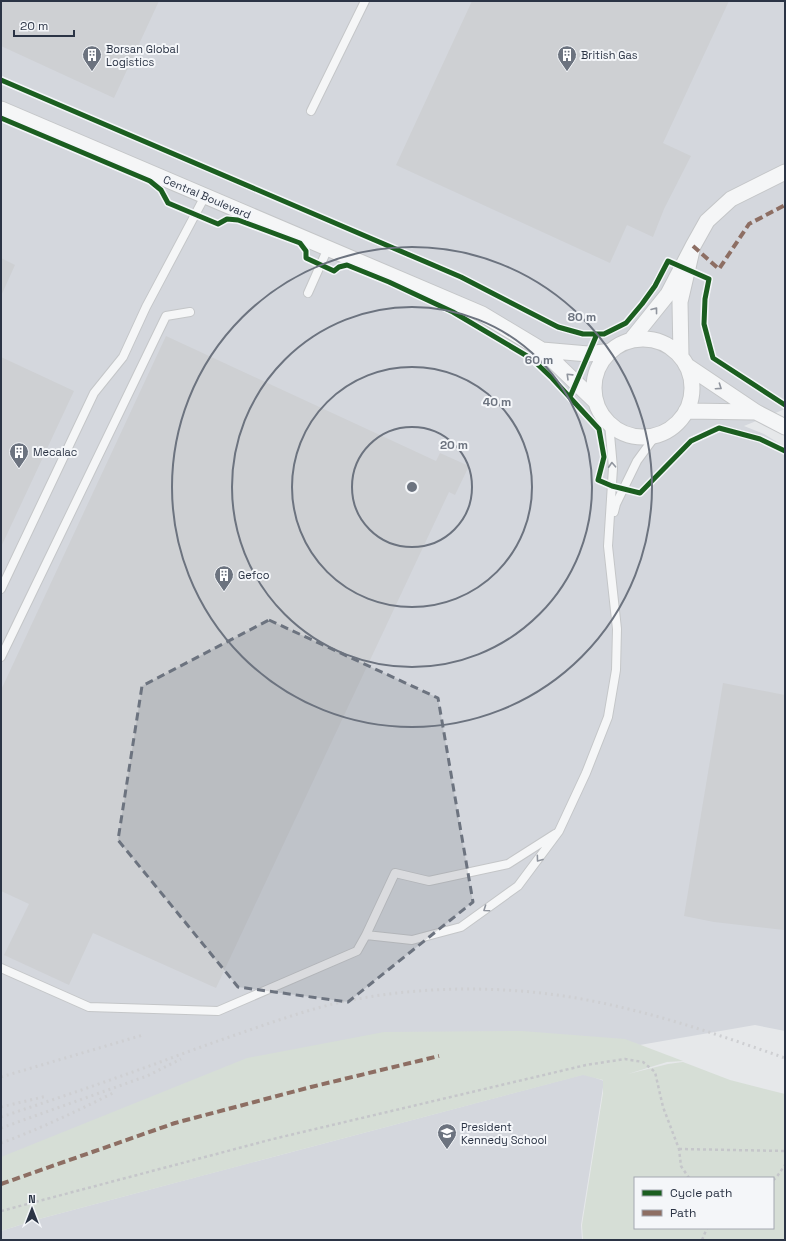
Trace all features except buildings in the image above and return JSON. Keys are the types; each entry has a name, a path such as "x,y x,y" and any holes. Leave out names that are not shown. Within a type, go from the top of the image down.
{"street":[{"name":"Central Boulevard","path":"1,109 482,314 542,350 596,402"},
{"path":"631,340 668,294 707,221 731,199 785,172"},
{"path":"693,246 680,302 684,361 690,374 692,392 686,411 679,421 671,428 656,435 645,436 632,435 620,431 609,423 599,409 596,402 594,385 597,372 603,359 611,351 623,343 631,340 648,339 670,347 684,361 756,412 785,427"},
{"name":"Central Boulevard","path":"542,350 588,354 611,351"},
{"path":"686,411 756,412"}],"lane":[{"path":"311,111 365,1"},
{"path":"1,589 94,393 123,357 146,307 205,196"},
{"path":"308,293 328,248"},
{"path":"1,657 166,316 190,312"},
{"path":"366,935 412,940 461,927 518,886 559,831 586,773 608,717 616,670 617,629 608,546 613,468 609,423"},
{"path":"608,546 616,504 637,462 656,435"},
{"path":"1,968 89,1007 218,1011 356,951 366,935 395,873 430,881 508,864 559,831"}],"path":[{"path":"1,1211 273,1139 586,1065 625,1059 643,1062 655,1072 663,1107 678,1149 681,1166 688,1177"},
{"path":"678,1149 785,1151"},
{"path":"774,1179 785,1165"},
{"path":"702,1240 707,1229"}],"highlighted area":[{"path":"269,620 438,698 473,902 348,1002 238,987 118,840 142,686"}],"shaded area":[{"path":"1,1 785,1 785,409 744,426 764,434 785,447 785,1031 755,1025 536,1063 1,1200"},
{"path":"522,1031 625,1039 683,1061 667,1062 628,1074 668,1064 683,1062 730,1080 785,1094 785,1240 583,1240 582,1225 603,1093 603,1080 583,1075 39,1219 1,1231 1,1157 247,1058 384,1032"},
{"name":"President Kennedy School","path":"585,1074 604,1081 581,1225 582,1240 1,1240 1,1231 39,1219"}],"railway":[{"path":"1,1117 108,1081 278,1020 346,1001 381,995 431,990 507,990 557,995 586,1000 672,1021 785,1058"},
{"path":"1,1077 143,1035"},
{"path":"1,1128 147,1076 181,1059"},
{"path":"1,1143 30,1132 115,1092"},
{"path":"1,1107 47,1096"}],"marked path":[{"path":"693,246 719,269 749,224 785,205"},
{"path":"1,1184 175,1123 311,1087 439,1056"}],"cycle path":[{"path":"1,80 461,277 558,327 583,334 604,334 626,323 655,286 668,261 709,279 705,299 704,324 713,358 785,405"},
{"path":"1,118 150,181 161,190 168,203 218,224 227,219 238,220 300,243 306,251 306,258 334,271 339,267 347,265 389,282 453,312 532,359 552,378 599,429 604,457 598,480 612,486 640,493 691,441 719,428 760,439 785,451"},
{"path":"570,397 597,334"}],"place":[{"name":"Borsan Global Logistics","path":"92,72"},
{"name":"British Gas","path":"567,72"},
{"name":"Mecalac","path":"19,469"},
{"name":"Gefco","path":"224,592"},
{"name":"President Kennedy School","path":"447,1150"}]}
